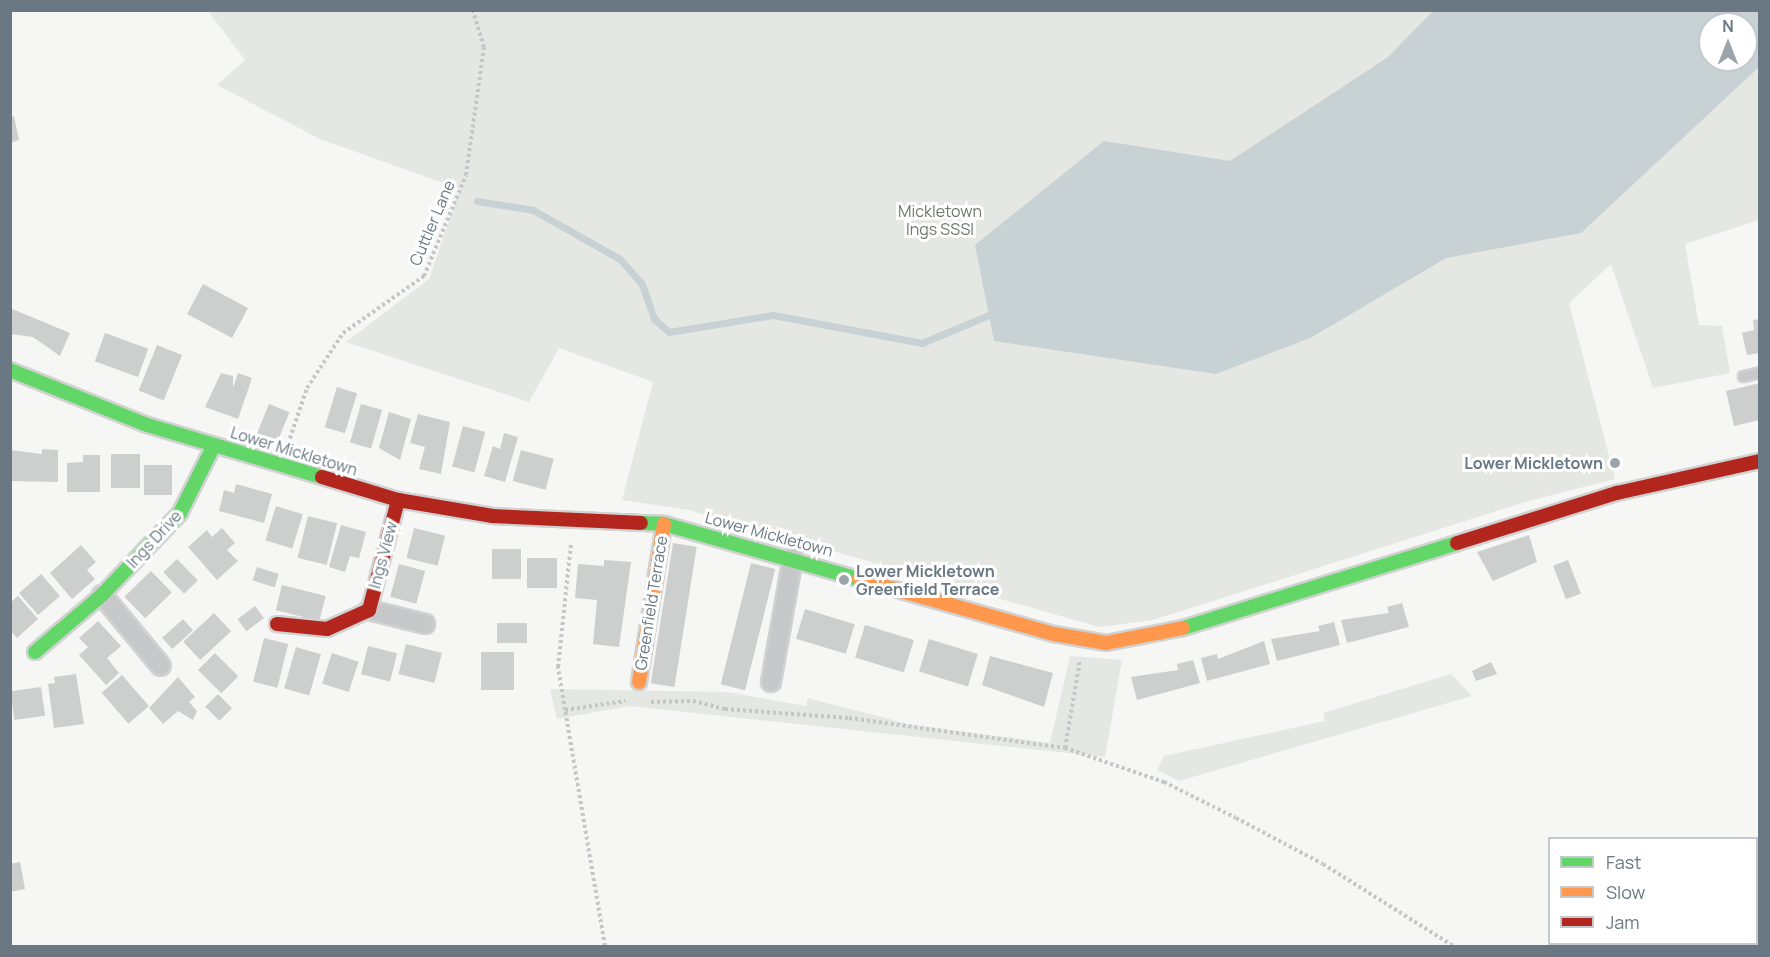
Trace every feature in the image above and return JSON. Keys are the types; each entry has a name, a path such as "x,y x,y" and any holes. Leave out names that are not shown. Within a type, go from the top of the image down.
{"street":[{"name":"Lower Mickletown","path":"10,370 76,399 214,445 398,500 451,512 664,524 793,557 1084,640 1148,639 1617,493 1760,461"},
{"name":"Ings Drive","path":"34,652 102,595 180,513 214,445"},
{"name":"Ings View","path":"369,610 398,500"},
{"name":"Greenfield Terrace","path":"639,682 664,524"},
{"path":"771,682 793,557"},
{"path":"102,595 161,666"},
{"name":"Ings View","path":"277,624 327,629 369,610 425,624"}],"lane":[{"path":"1743,376 1760,372"}],"path":[{"name":"Cuttler Lane","path":"281,464 307,388 343,333 424,276 466,175 484,47 473,10"},
{"path":"573,518 558,667 605,946"},
{"path":"1065,748 1084,640"},
{"path":"565,710 635,701"},
{"path":"645,701 693,701 725,709 849,718 1065,748 1164,782 1236,818 1323,864 1453,946"}],"green space":[{"name":"Mickletown Ings SSSI","path":"208,11 1759,11 1759,220 1685,244 1699,325 1722,326 1730,373 1653,388 1611,264 1569,303 1615,479 1525,502 1153,620 1099,627 689,510 622,500 653,382 559,348 529,402 346,342 429,279 460,189 320,139 217,85 245,60"},
{"path":"1070,656 1122,660 1105,757 630,706 557,719 550,689 727,692 806,706 808,698 912,725 1050,743"},
{"path":"1451,674 1472,696 1179,781 1157,770 1164,756 1325,721 1323,713"}],"shaded area":[{"path":"1433,11 1759,11 1758,68 1758,12 1698,12 1698,72 1754,72 1581,233 1446,258 1312,337 1216,374 994,341 975,245 1104,141 1230,161 1388,57"}],"building":[{"path":"14,116 19,140 10,143 10,117"},
{"path":"203,284 248,308 232,338 187,314"},
{"path":"10,308 70,333 60,356 33,337 10,334"},
{"path":"1760,319 1759,353 1747,355 1742,333 1754,330 1753,320"},
{"path":"105,333 148,349 138,377 95,361"},
{"path":"157,345 182,355 164,401 139,390"},
{"path":"221,373 233,376 233,388 238,373 252,378 238,419 205,407"},
{"path":"1760,383 1760,420 1734,426 1726,391"},
{"path":"337,387 357,393 345,433 325,427"},
{"path":"269,404 289,412 277,444 256,436"},
{"path":"361,404 382,410 371,449 350,442"},
{"path":"389,412 411,419 400,460 379,448"},
{"path":"418,414 450,422 441,474 419,469 425,447 410,443"},
{"path":"463,426 485,432 474,473 452,467"},
{"path":"504,433 518,437 505,482 484,476 493,446 500,449"},
{"path":"42,449 58,450 58,482 10,481 10,450 42,454"},
{"path":"521,450 554,459 546,490 513,481"},
{"path":"111,454 140,454 140,488 111,488"},
{"path":"83,455 100,455 100,492 67,492 67,463 83,462"},
{"path":"144,465 172,465 172,495 144,495"},
{"path":"236,484 272,494 264,523 219,511 224,490 234,493"},
{"path":"276,506 303,514 292,549 265,540"},
{"path":"308,516 337,523 327,565 298,558"},
{"path":"341,525 366,532 359,558 350,556 345,572 329,567"},
{"path":"222,528 235,543 227,550 238,561 217,580 188,547 207,530 212,537"},
{"path":"414,528 445,536 438,566 407,558"},
{"path":"1529,535 1537,562 1493,581 1477,552"},
{"path":"673,543 697,547 674,687 651,683"},
{"path":"81,545 96,562 87,570 95,579 72,599 50,573"},
{"path":"492,549 521,549 521,579 492,579"},
{"path":"527,558 557,558 557,588 527,588"},
{"path":"177,559 198,581 184,594 163,572"},
{"path":"604,560 631,562 619,647 593,644 597,600 575,598 578,564 604,566"},
{"path":"1568,560 1581,594 1566,599 1553,566"},
{"path":"751,563 775,569 745,690 721,684"},
{"path":"399,564 425,571 416,604 390,597"},
{"path":"257,567 279,574 275,587 253,580"},
{"path":"151,571 172,593 145,618 124,597"},
{"path":"41,574 60,596 38,615 19,593"},
{"path":"282,585 326,596 319,621 276,610"},
{"path":"18,596 38,619 17,638 10,630 10,603"},
{"path":"1402,603 1409,627 1347,643 1341,620 1389,613 1387,607"},
{"path":"255,606 264,618 246,631 237,619"},
{"path":"805,609 855,624 846,654 796,639"},
{"path":"214,613 231,631 200,660 183,642"},
{"path":"183,619 193,630 172,649 162,638"},
{"path":"98,621 121,646 107,658 119,673 106,685 79,655 88,647 79,638"},
{"path":"1334,622 1340,645 1277,661 1271,639 1320,631 1318,626"},
{"path":"497,623 527,623 527,643 497,643"},
{"path":"865,625 914,640 904,672 855,658"},
{"path":"264,638 288,644 277,688 253,682"},
{"path":"929,639 978,654 968,686 919,672"},
{"path":"1264,641 1270,664 1207,681 1201,658 1217,654 1218,659"},
{"path":"406,644 442,653 434,683 399,674"},
{"path":"368,646 397,653 390,681 361,674"},
{"path":"296,647 321,654 309,696 284,688"},
{"path":"481,652 514,652 514,690 481,690"},
{"path":"215,653 238,676 221,693 198,670"},
{"path":"332,653 359,662 349,692 322,683"},
{"path":"990,656 1053,673 1044,707 982,685"},
{"path":"1193,660 1200,683 1137,700 1131,677 1178,670 1177,664"},
{"path":"1491,662 1497,674 1476,681 1472,671"},
{"path":"76,674 84,724 54,728 48,684 55,683 54,677"},
{"path":"122,675 149,706 129,724 102,693"},
{"path":"178,677 195,697 189,702 197,711 193,720 178,711 163,724 149,708"},
{"path":"41,687 45,716 14,720 10,691"},
{"path":"218,694 232,708 219,721 205,707"},
{"path":"20,862 25,889 10,892 10,864"}],"waterway":[{"path":"477,201 533,210 620,259 642,284 654,319 669,332 773,315 922,343 989,315"}],"traffic: fast":[{"path":"10,370 144,424 322,477"},
{"path":"35,652 102,595 180,513 214,445"},
{"path":"641,523 664,524 859,579"},
{"path":"1183,628 1457,543"}],"traffic: slow":[{"path":"639,682 664,524"},
{"path":"859,579 1054,634 1106,643 1183,628"}],"traffic: jam":[{"path":"1457,543 1617,493 1760,461"},
{"path":"322,477 398,500 493,516 641,523"},
{"path":"277,624 327,629 369,610 398,500"}],"place":[{"name":"Lower Mickletown","path":"1615,463"},
{"name":"Lower Mickletown Greenfield Terrace","path":"844,580"}]}
